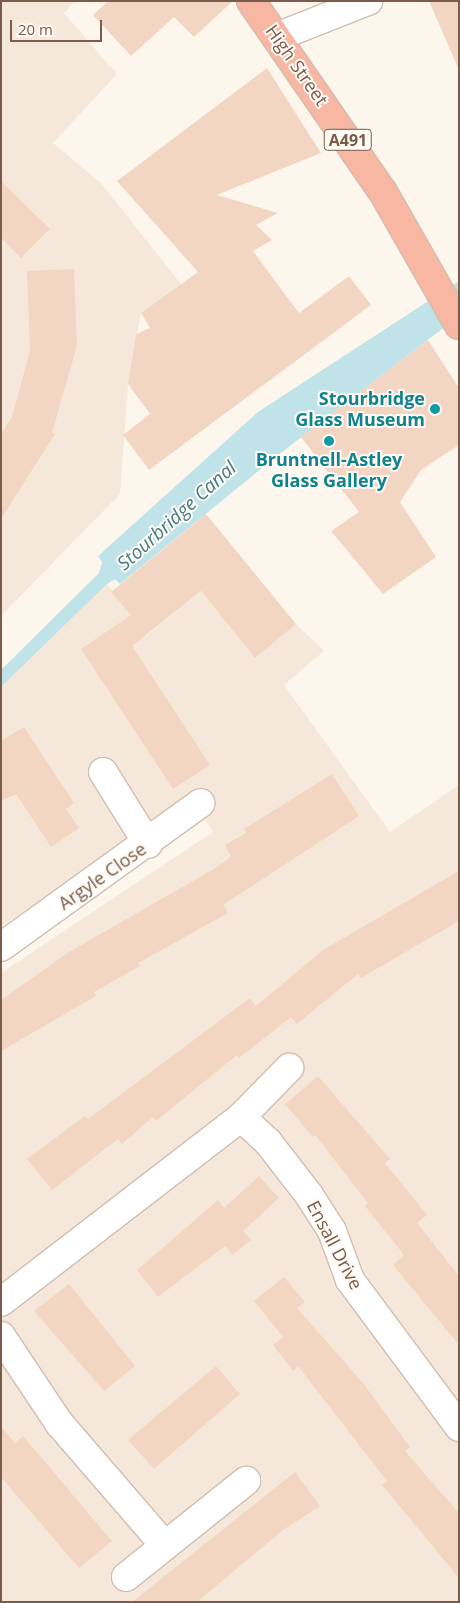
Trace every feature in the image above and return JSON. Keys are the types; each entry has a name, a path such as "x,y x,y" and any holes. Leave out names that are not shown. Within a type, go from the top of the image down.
{"highway":[{"name":"High Street","path":"252,2 279,36 383,192 459,325"}],"street":[{"path":"279,36 368,1"},
{"path":"103,772 148,844"},
{"name":"Argyle Close","path":"1,947 148,844 200,803"},
{"path":"1,1302 241,1117 289,1068"},
{"name":"Ensall Drive","path":"241,1117 268,1142 309,1195 332,1231 350,1280 459,1427"},
{"path":"1,1336 58,1423 165,1546"},
{"path":"126,1577 246,1481"}],"shaded area":[{"path":"1,1 75,1 64,13 117,74 53,143 101,183 181,284 141,313 128,384 120,494 1,616"},
{"path":"107,584 147,635 201,591 255,657 296,624 324,651 284,685 390,832 459,785 459,1599 455,1602 1,1602 1,973 213,832 191,797 168,814 148,820 113,766 90,781 125,835 127,846 1,926 1,687"}],"water":[{"name":"Stourbridge Canal","path":"459,281 459,316 273,459 120,584 115,579 107,584 1,687 1,670 99,573 102,562 98,556 258,412"}],"building":[{"path":"108,1 233,1 194,37 174,17 131,56 93,15"},
{"path":"429,1 459,1 459,70"},
{"path":"267,68 321,153 217,195 278,213 256,225 272,240 253,251 299,313 349,276 371,305 149,470 123,435 150,414 128,384 136,334 150,328 141,313 198,272 117,181"},
{"path":"1,181 50,229 21,258 1,238"},
{"path":"74,269 77,346 52,433 55,434 1,519 1,434 12,417 30,351 27,271"},
{"path":"428,340 459,388 459,445 421,470 400,502 436,557 383,594 331,531 359,512 301,437"},
{"path":"206,514 296,624 255,658 201,591 132,646 210,765 173,789 81,649 131,615 111,592"},
{"path":"24,727 74,803 66,809 79,828 51,847 16,794 1,801 1,741"},
{"path":"332,774 359,816 223,905 228,913 138,963 140,966 94,992 96,996 1,1051 1,1000 69,952 214,869 231,857 225,845 246,833 244,829"},
{"path":"459,871 459,921 361,978 358,974 297,1024 291,1017 239,1058 237,1055 156,1121 153,1117 122,1144 118,1139 52,1190 27,1159 85,1116 88,1119 250,998 256,1006 323,950"},
{"path":"318,1076 390,1159 385,1163 427,1215 417,1223 459,1276 459,1345 393,1265 404,1255 365,1206 368,1203 315,1135 313,1137 285,1104"},
{"path":"259,1176 279,1198 243,1231 251,1240 233,1255 225,1246 158,1297 137,1270 218,1200 224,1208"},
{"path":"284,1277 305,1302 297,1308 363,1383 410,1447 405,1451 459,1513 459,1578 382,1485 387,1481 298,1366 293,1371 273,1345 283,1337 254,1301"},
{"path":"69,1284 135,1366 104,1391 34,1311"},
{"path":"216,1366 240,1394 154,1469 128,1440"},
{"path":"1,1427 15,1443 23,1436 112,1541 79,1568 1,1477"},
{"path":"295,1472 320,1506 283,1530 197,1602 132,1602"}],"place":[{"name":"Stourbridge Glass Museum","path":"435,409"},
{"name":"Bruntnell-Astley Glass Gallery","path":"329,441"}]}
